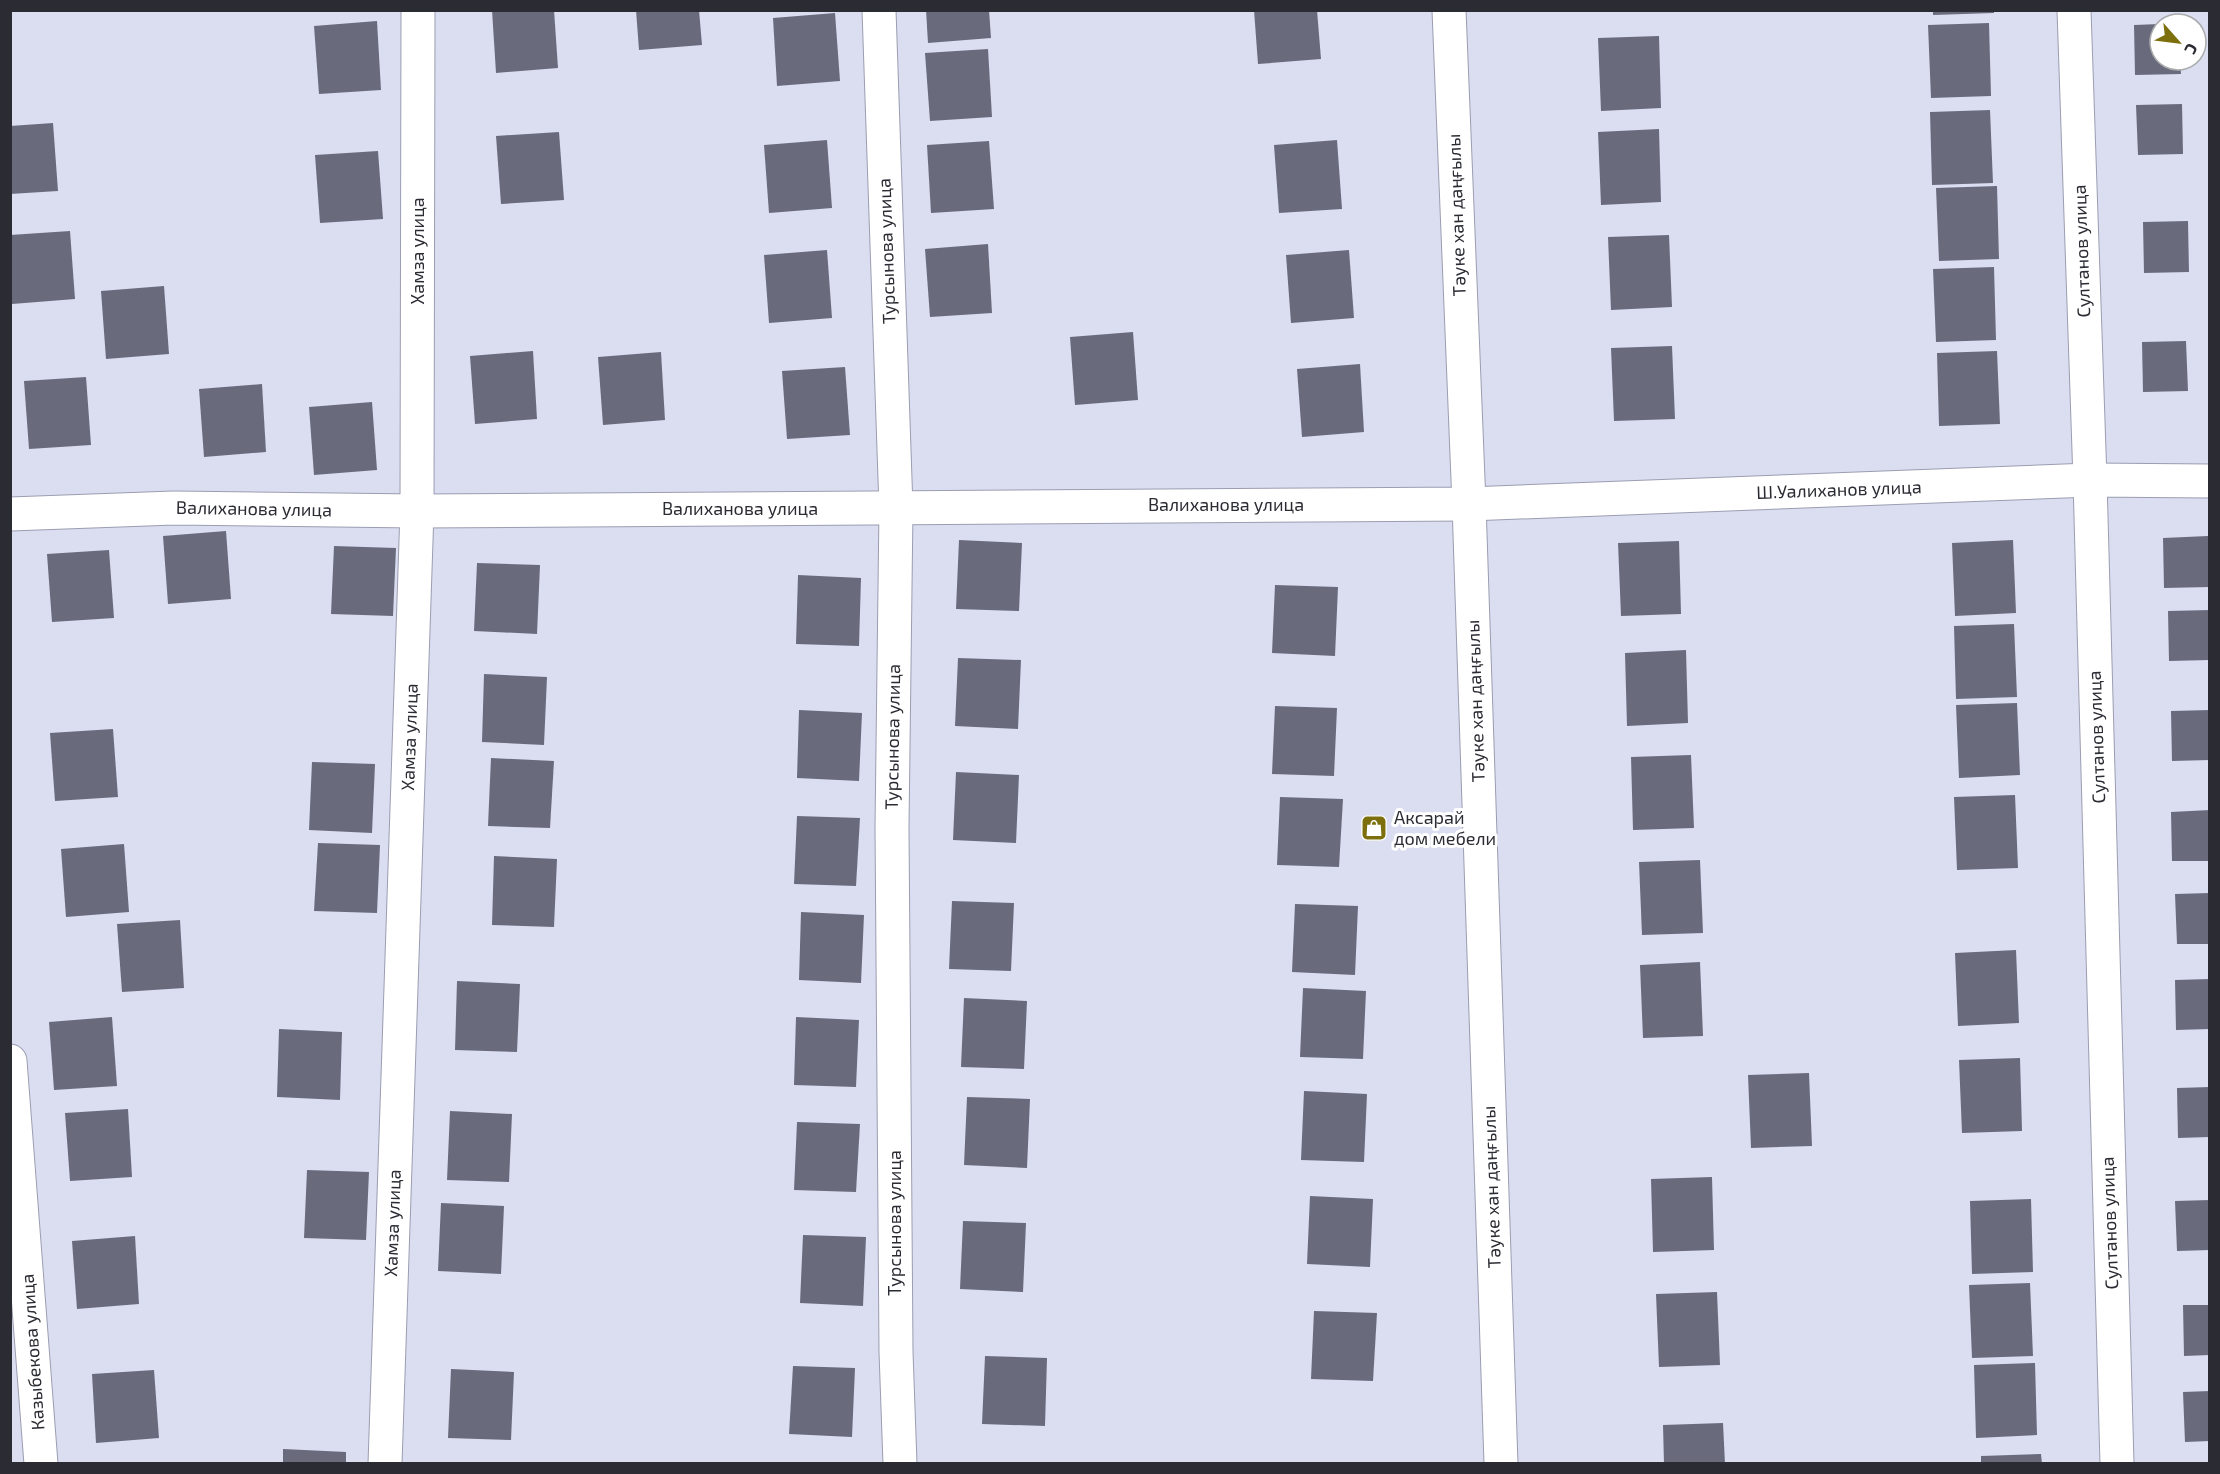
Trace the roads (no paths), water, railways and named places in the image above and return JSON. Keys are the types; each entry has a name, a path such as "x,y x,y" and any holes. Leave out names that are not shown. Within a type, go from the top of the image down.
{"street":[{"name":"Хамза улица","path":"385,1464 417,511 418,10"},
{"name":"Турсынова улица","path":"879,10 896,508 892,826 896,1328 900,1464"},
{"name":"Тәуке хан даңғылы","path":"1449,10 1469,504 1501,1464"},
{"name":"Султанов улица","path":"2074,10 2090,480 2117,1464"},
{"name":"Ш.Уалиханов улица","path":"1469,504 2090,480 2210,481"},
{"name":"Валиханова улица","path":"10,514 174,508 417,511 1469,504"},
{"name":"Казыбекова улица","path":"10,1061 41,1464"}],"place":[{"name":"Аксарай дом мебели","path":"1374,828"}]}
